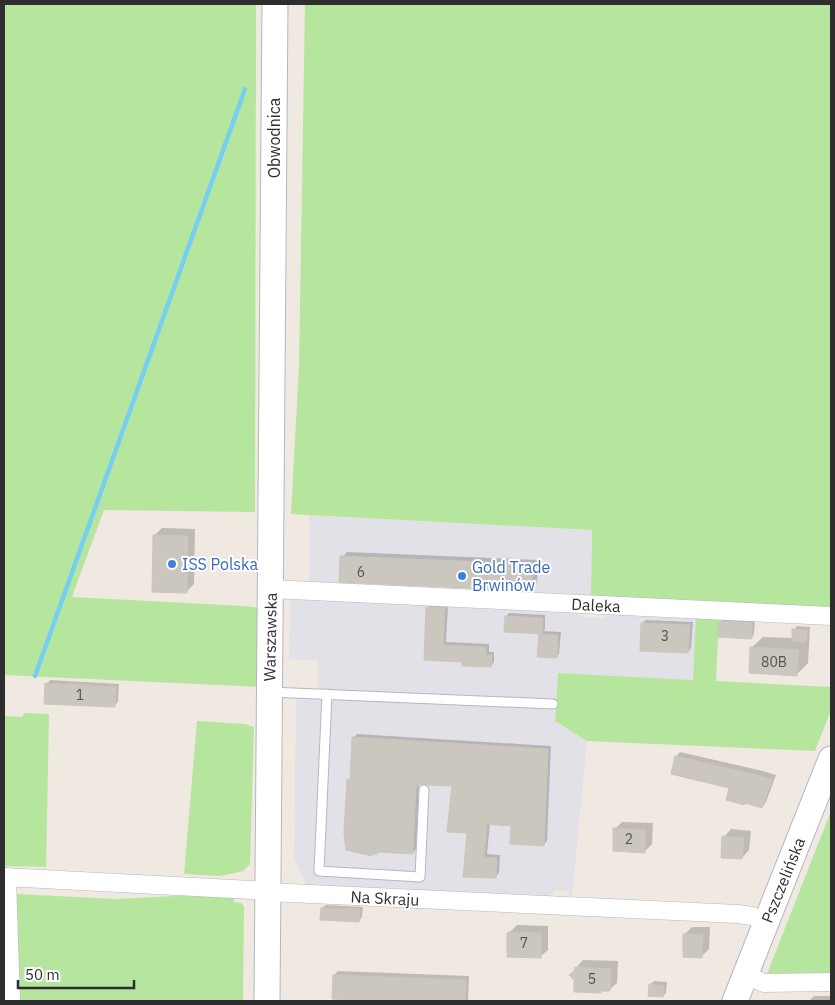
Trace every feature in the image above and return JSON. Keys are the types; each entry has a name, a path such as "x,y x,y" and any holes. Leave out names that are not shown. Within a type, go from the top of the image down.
{"main road":[{"name":"Obwodnica","path":"274,273 275,4"},
{"name":"Warszawska","path":"267,1001 274,273"},
{"name":"Pszczelińska","path":"735,1001 831,759"}],"street":[{"name":"Daleka","path":"271,589 831,616"},
{"name":"Na Skraju","path":"6,877 268,892 738,914 752,916 766,922"},
{"path":"6,877 11,1001"},
{"path":"745,975 764,983 831,982"}],"lane":[{"path":"270,692 553,704"},
{"path":"327,694 319,871 420,877 424,790"}],"shaded area":[{"path":"309,515 592,530 591,596 309,587"},
{"path":"291,596 573,610 583,617 602,618 617,612 696,615 693,680 558,673 555,721 587,741 572,898 566,891 555,890 549,897 307,886 294,858 296,699 317,700 318,661 289,659"}],"green space":[{"path":"4,4 256,4 255,512 104,510 72,597 259,608 259,687 4,675"},
{"path":"305,4 831,4 831,610 591,596 592,530 291,514 299,367"},
{"path":"696,615 719,617 716,681 831,687 831,710 815,751 587,741 555,721 558,673 693,680"},
{"path":"25,713 49,714 46,867 4,866 4,716 22,717"},
{"path":"197,721 245,724 254,727 250,864 243,871 221,876 184,874"},
{"path":"831,811 831,974 767,974"},
{"path":"16,894 115,899 217,894 234,896 234,902 241,903 244,906 243,1001 15,1001"}],"building":[{"path":"153,535 188,536 187,593 152,592"},
{"name":"Gold Trade Brwinów","path":"340,556 533,564 532,591 339,582"},
{"path":"426,607 445,608 443,645 486,647 486,655 492,655 491,667 462,666 462,662 424,660"},
{"path":"505,616 543,618 542,634 504,632"},
{"path":"719,621 752,623 752,639 718,637"},
{"path":"641,623 690,625 688,653 640,651"},
{"path":"792,629 807,630 806,642 792,641"},
{"path":"539,634 558,635 557,658 537,657"},
{"path":"750,647 799,650 797,676 749,673"},
{"path":"45,683 116,687 115,707 44,704"},
{"path":"352,737 548,749 544,846 510,844 511,826 487,824 484,857 497,858 496,878 463,877 467,833 447,832 452,786 424,784 416,785 413,854 378,852 377,854 372,854 372,856 346,850 344,833 347,779 350,780"},
{"path":"675,756 772,780 762,808 726,800 729,788 671,774"},
{"path":"613,828 646,830 645,853 613,851"},
{"path":"722,836 744,838 742,859 721,858"},
{"path":"321,908 360,909 359,922 320,920"},
{"path":"508,932 541,933 541,958 507,957"},
{"path":"683,934 703,934 702,958 683,957"},
{"path":"575,967 611,969 610,991 601,991 601,993 574,992 574,980 569,975 574,971"},
{"path":"333,975 466,980 465,1001 332,999"},
{"path":"649,984 664,986 663,997 648,996"}],"waterway":[{"path":"35,676 245,89"}],"place":[{"name":"ISS Polska","path":"172,564"},
{"name":"Gold Trade Brwinów","path":"462,576"}]}
